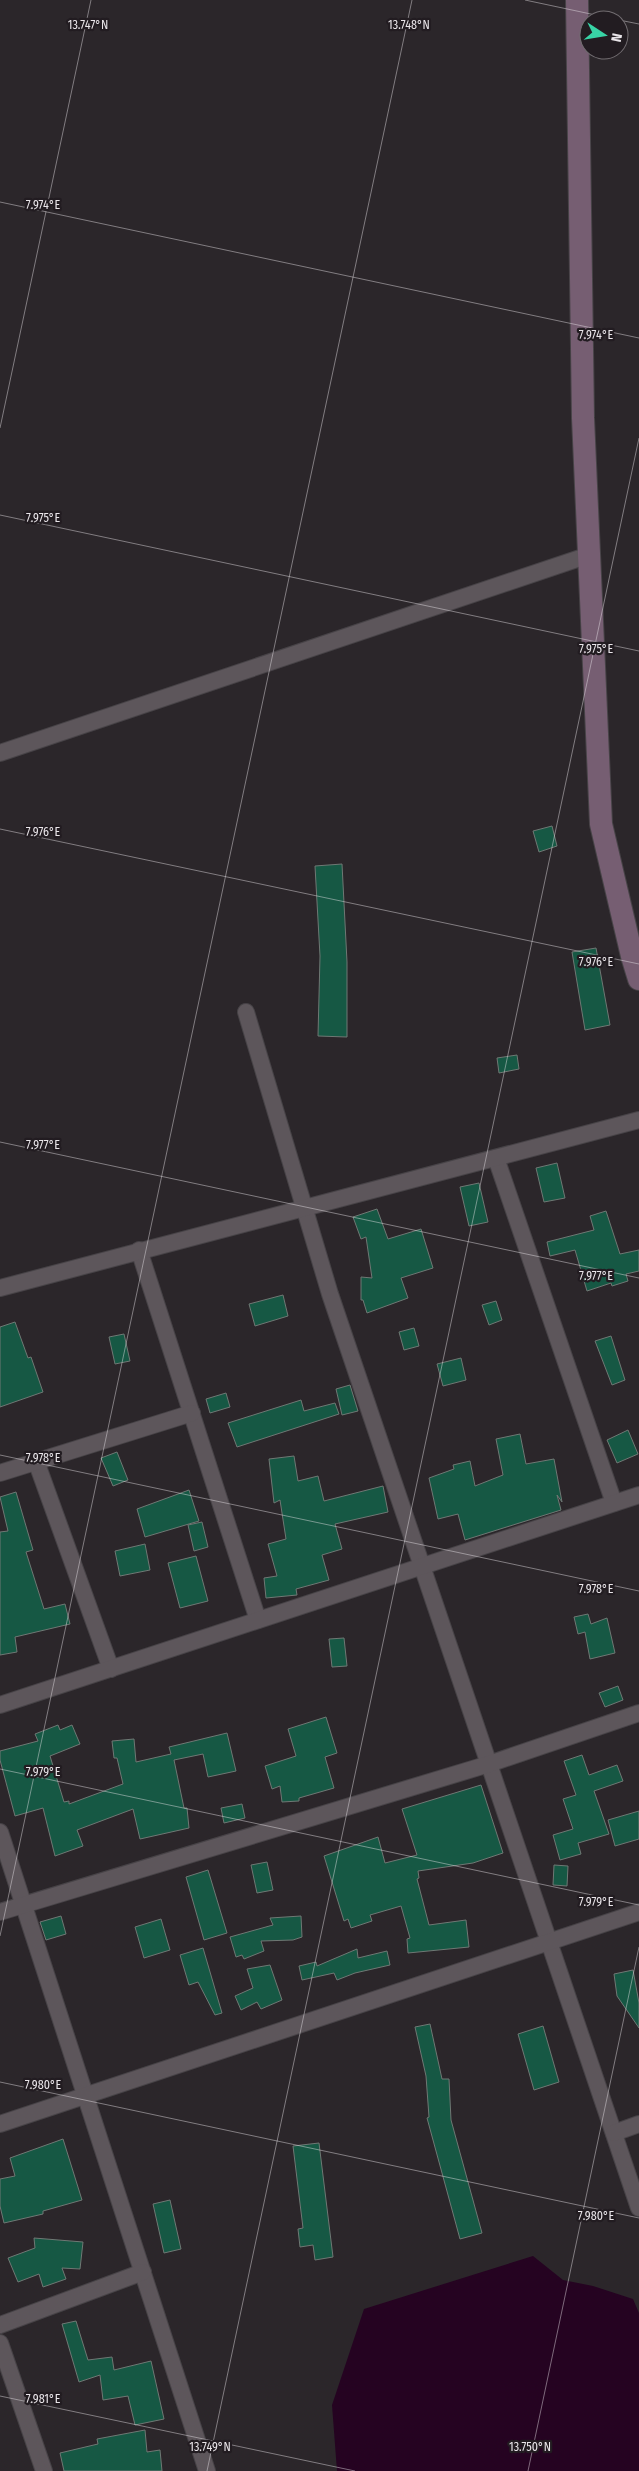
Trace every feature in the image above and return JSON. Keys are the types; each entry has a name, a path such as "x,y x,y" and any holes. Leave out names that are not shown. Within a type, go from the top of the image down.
{"street":[{"path":"577,0 583,418 601,824 639,979"},
{"path":"577,29 588,0"},
{"path":"0,753 589,555"},
{"path":"246,1012 330,1294 639,2208"},
{"path":"0,1288 639,1120"},
{"path":"496,1158 614,1503"},
{"path":"139,1250 258,1620"},
{"path":"0,1472 192,1413"},
{"path":"36,1461 111,1669"},
{"path":"0,1705 639,1495"},
{"path":"0,1912 23,1903 489,1764 639,1713"},
{"path":"0,1832 207,2471"},
{"path":"0,2124 639,1912"},
{"path":"614,2133 639,2124"},
{"path":"0,2326 143,2272"},
{"path":"0,2343 44,2471"}],"shaded area":[{"path":"533,2256 563,2280 593,2286 633,2299 639,2313 639,2471 337,2471 332,2405 364,2309"}],"building":[{"path":"552,826 557,846 539,852 533,831"},
{"path":"342,864 347,962 347,1037 318,1036 320,956 315,866"},
{"path":"596,948 610,1025 585,1030 572,952"},
{"path":"517,1055 519,1069 499,1073 497,1058"},
{"path":"557,1163 565,1198 544,1202 536,1168"},
{"path":"479,1183 488,1222 469,1226 460,1187"},
{"path":"377,1209 388,1239 421,1229 433,1268 401,1278 408,1298 367,1313 363,1300 361,1300 361,1277 372,1278 366,1237 361,1239 353,1217"},
{"path":"606,1211 620,1254 639,1250 639,1271 626,1274 628,1281 612,1286 611,1283 587,1291 575,1250 550,1256 547,1242 594,1230 590,1216"},
{"path":"283,1295 288,1316 255,1326 249,1304"},
{"path":"496,1301 502,1320 489,1325 482,1305"},
{"path":"15,1322 28,1358 31,1357 43,1392 0,1407 0,1327"},
{"path":"414,1328 419,1346 404,1350 399,1332"},
{"path":"124,1334 130,1361 115,1364 109,1337"},
{"path":"611,1336 625,1380 612,1385 595,1341"},
{"path":"461,1358 466,1380 443,1386 437,1364"},
{"path":"350,1385 358,1411 342,1415 336,1389"},
{"path":"226,1393 230,1407 210,1413 206,1399"},
{"path":"301,1400 304,1411 335,1403 339,1414 237,1447 228,1423"},
{"path":"628,1430 638,1454 617,1463 607,1440"},
{"path":"520,1434 526,1464 554,1459 562,1502 557,1495 561,1510 465,1540 458,1514 438,1519 429,1478 454,1469 453,1465 470,1461 475,1486 503,1475 496,1439"},
{"path":"117,1452 128,1480 113,1486 101,1458"},
{"path":"294,1456 298,1481 318,1476 324,1501 383,1486 388,1512 335,1524 342,1549 322,1555 329,1580 296,1589 297,1595 266,1598 264,1578 277,1576 268,1544 286,1539 280,1500 274,1503 269,1459"},
{"path":"189,1490 199,1521 145,1537 137,1509"},
{"path":"16,1492 33,1550 26,1552 44,1609 65,1604 70,1624 15,1637 17,1652 0,1655 0,1532 8,1531 0,1497"},
{"path":"202,1522 208,1547 194,1551 188,1525"},
{"path":"145,1544 150,1570 120,1576 115,1551"},
{"path":"196,1556 208,1601 180,1608 168,1563"},
{"path":"588,1614 591,1624 607,1618 615,1653 590,1659 585,1632 578,1634 574,1617"},
{"path":"344,1638 347,1666 332,1667 329,1639"},
{"path":"618,1686 623,1700 605,1707 599,1693"},
{"path":"326,1717 337,1753 325,1757 334,1788 299,1798 299,1801 282,1802 280,1786 272,1789 265,1766 296,1756 288,1729"},
{"path":"58,1725 60,1730 72,1725 80,1744 50,1756 64,1802 69,1801 69,1804 123,1784 117,1758 114,1758 112,1741 134,1739 136,1762 171,1754 169,1747 227,1733 236,1771 208,1777 203,1754 174,1760 184,1808 187,1808 189,1828 140,1839 133,1809 77,1830 83,1846 55,1856 43,1808 15,1816 0,1760 0,1751 38,1741 35,1734"},
{"path":"582,1755 589,1775 617,1765 623,1781 594,1791 609,1834 578,1843 581,1854 560,1860 553,1835 573,1829 563,1799 576,1795 564,1761"},
{"path":"481,1785 503,1853 473,1863 418,1871 419,1878 417,1879 429,1925 466,1920 469,1947 408,1953 407,1939 410,1938 401,1906 370,1915 372,1921 351,1928 348,1919 344,1921 324,1856 378,1837 385,1863 417,1855 402,1809"},
{"path":"242,1804 245,1818 224,1823 221,1808"},
{"path":"639,1811 639,1839 615,1846 608,1820"},
{"path":"267,1862 273,1890 257,1893 251,1865"},
{"path":"554,1865 568,1866 567,1886 553,1885"},
{"path":"208,1870 227,1933 204,1940 186,1877"},
{"path":"61,1916 66,1934 46,1940 40,1922"},
{"path":"301,1916 302,1937 293,1940 261,1941 264,1951 244,1959 242,1955 236,1957 230,1937 273,1925 270,1918"},
{"path":"161,1919 170,1950 144,1958 135,1927"},
{"path":"203,1948 222,2013 215,2015 198,1982 189,1985 180,1955"},
{"path":"357,1949 358,1958 387,1951 390,1965 355,1973 337,1980 334,1973 302,1980 299,1966 316,1962 317,1966"},
{"path":"270,1965 282,2000 261,2009 257,2002 241,2010 235,1996 253,1988 247,1969"},
{"path":"633,1970 639,2003 639,2028 617,1996 614,1974"},
{"path":"430,2024 442,2079 449,2079 451,2120 482,2233 460,2239 427,2118 429,2117 426,2076 415,2027"},
{"path":"543,2026 559,2082 534,2090 518,2034"},
{"path":"63,2139 82,2200 43,2211 43,2214 4,2223 0,2206 0,2179 15,2176 10,2158"},
{"path":"319,2143 333,2257 315,2260 313,2245 300,2247 298,2229 303,2228 293,2146"},
{"path":"170,2200 181,2249 164,2253 153,2204"},
{"path":"34,2238 83,2242 80,2269 62,2268 66,2279 43,2287 39,2274 18,2282 8,2258 35,2248"},
{"path":"76,2321 88,2360 112,2357 114,2370 151,2361 164,2419 135,2425 128,2396 103,2400 100,2375 79,2382 62,2324"},
{"path":"145,2430 147,2452 160,2450 162,2471 64,2471 60,2453 98,2444 97,2439"}]}
